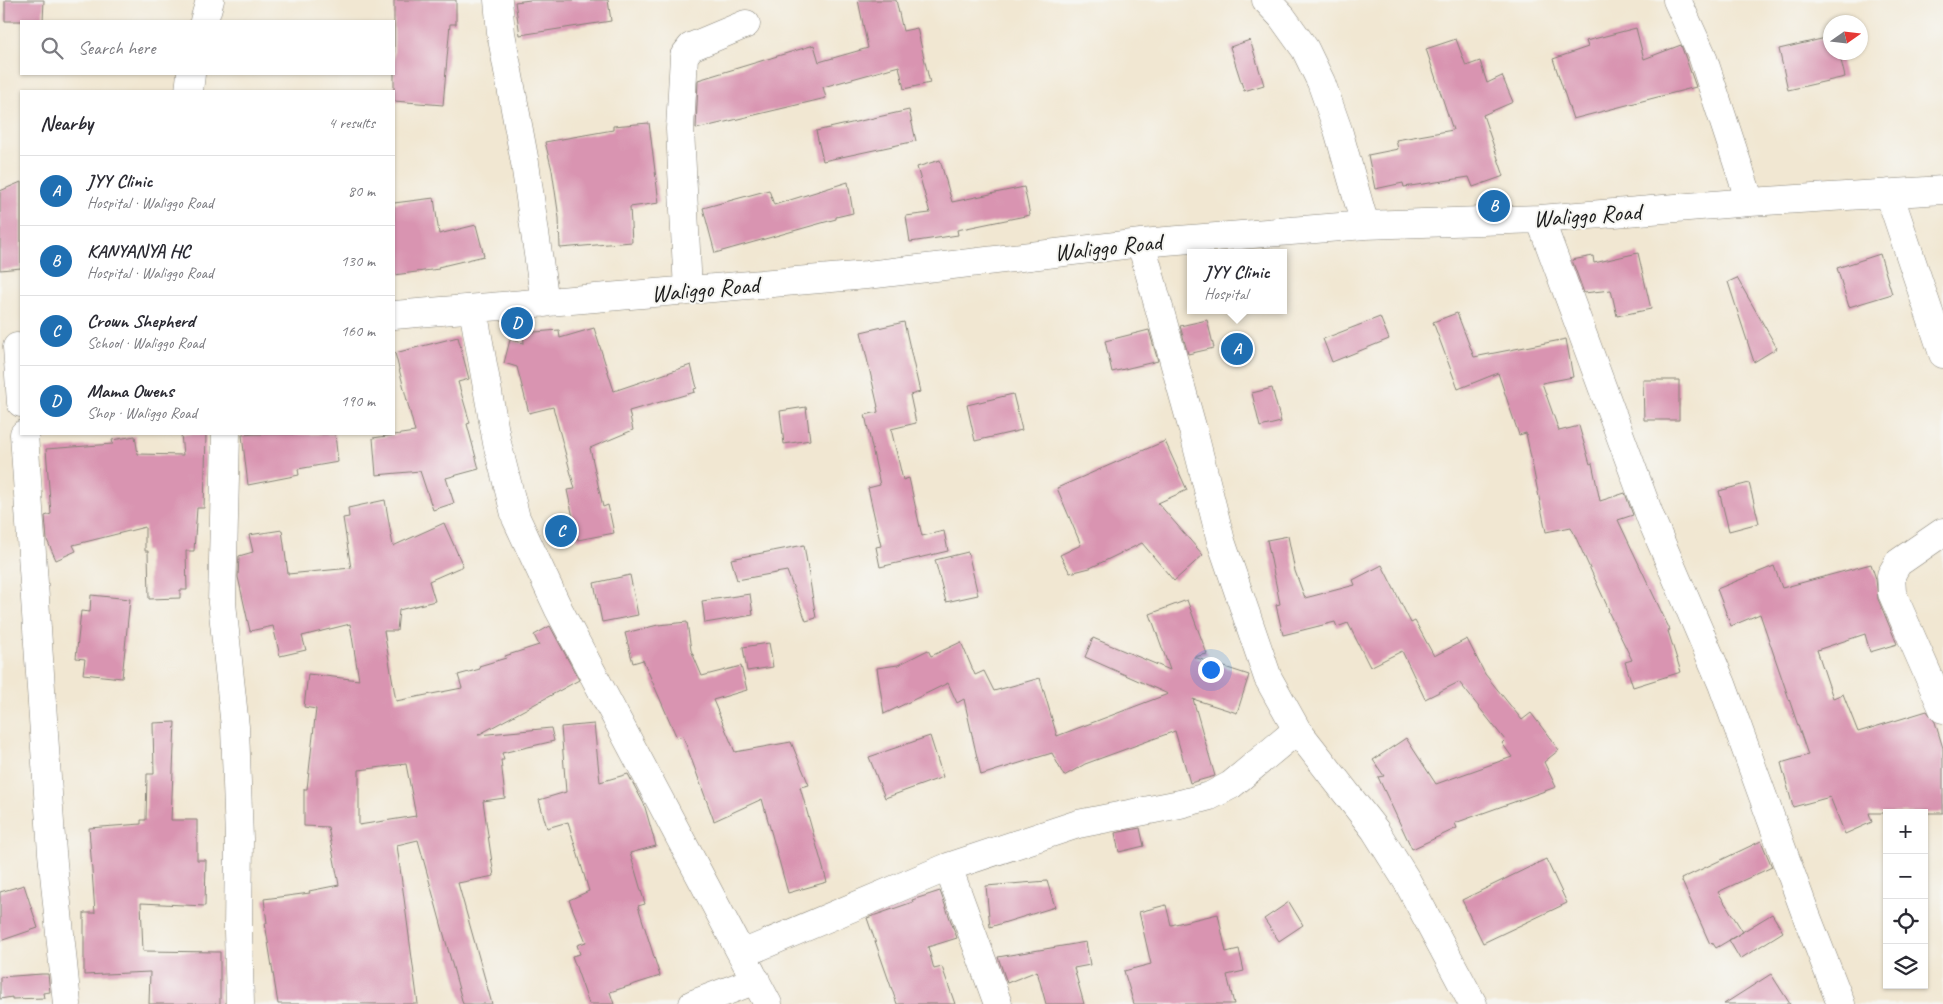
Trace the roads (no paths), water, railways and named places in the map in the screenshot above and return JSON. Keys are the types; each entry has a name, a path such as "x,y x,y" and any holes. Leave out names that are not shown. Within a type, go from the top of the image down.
{"street":[{"path":"204,20 210,0"},
{"path":"498,0 501,33 525,163 545,303"},
{"path":"1266,0 1282,17 1305,49 1321,82 1338,130 1365,225"},
{"path":"1677,0 1702,55 1750,202"},
{"path":"688,291 680,129 684,56 691,47 746,24"},
{"path":"189,90 191,75"},
{"name":"Waliggo Road","path":"395,315 867,275 1141,243 1365,225 1540,219 1750,202 1943,190"},
{"path":"1889,193 1943,354"},
{"path":"1540,219 1647,510 1722,684 1805,912 1841,1004"},
{"path":"1141,243 1193,430 1221,541 1268,678 1297,730 1375,830 1407,881 1473,1004"},
{"path":"473,309 497,443 516,518 559,610 768,1004"},
{"path":"13,347 20,396"},
{"path":"24,435 52,853 67,1004"},
{"path":"226,435 222,603 235,727 239,839 238,931 240,1004"},
{"path":"1943,532 1898,563 1891,575 1892,594 1943,709"},
{"path":"742,954 948,867 1078,824 1180,804 1210,796 1231,785 1297,730"},
{"path":"948,867 998,1004"},
{"path":"693,1004 756,980"}],"place":[{"name":"KANYANYA HC","path":"1494,206"},
{"name":"Mama Owens","path":"517,323"},
{"name":"JYY Clinic","path":"1237,349"},
{"name":"Crown Shepherd","path":"561,531"}]}
